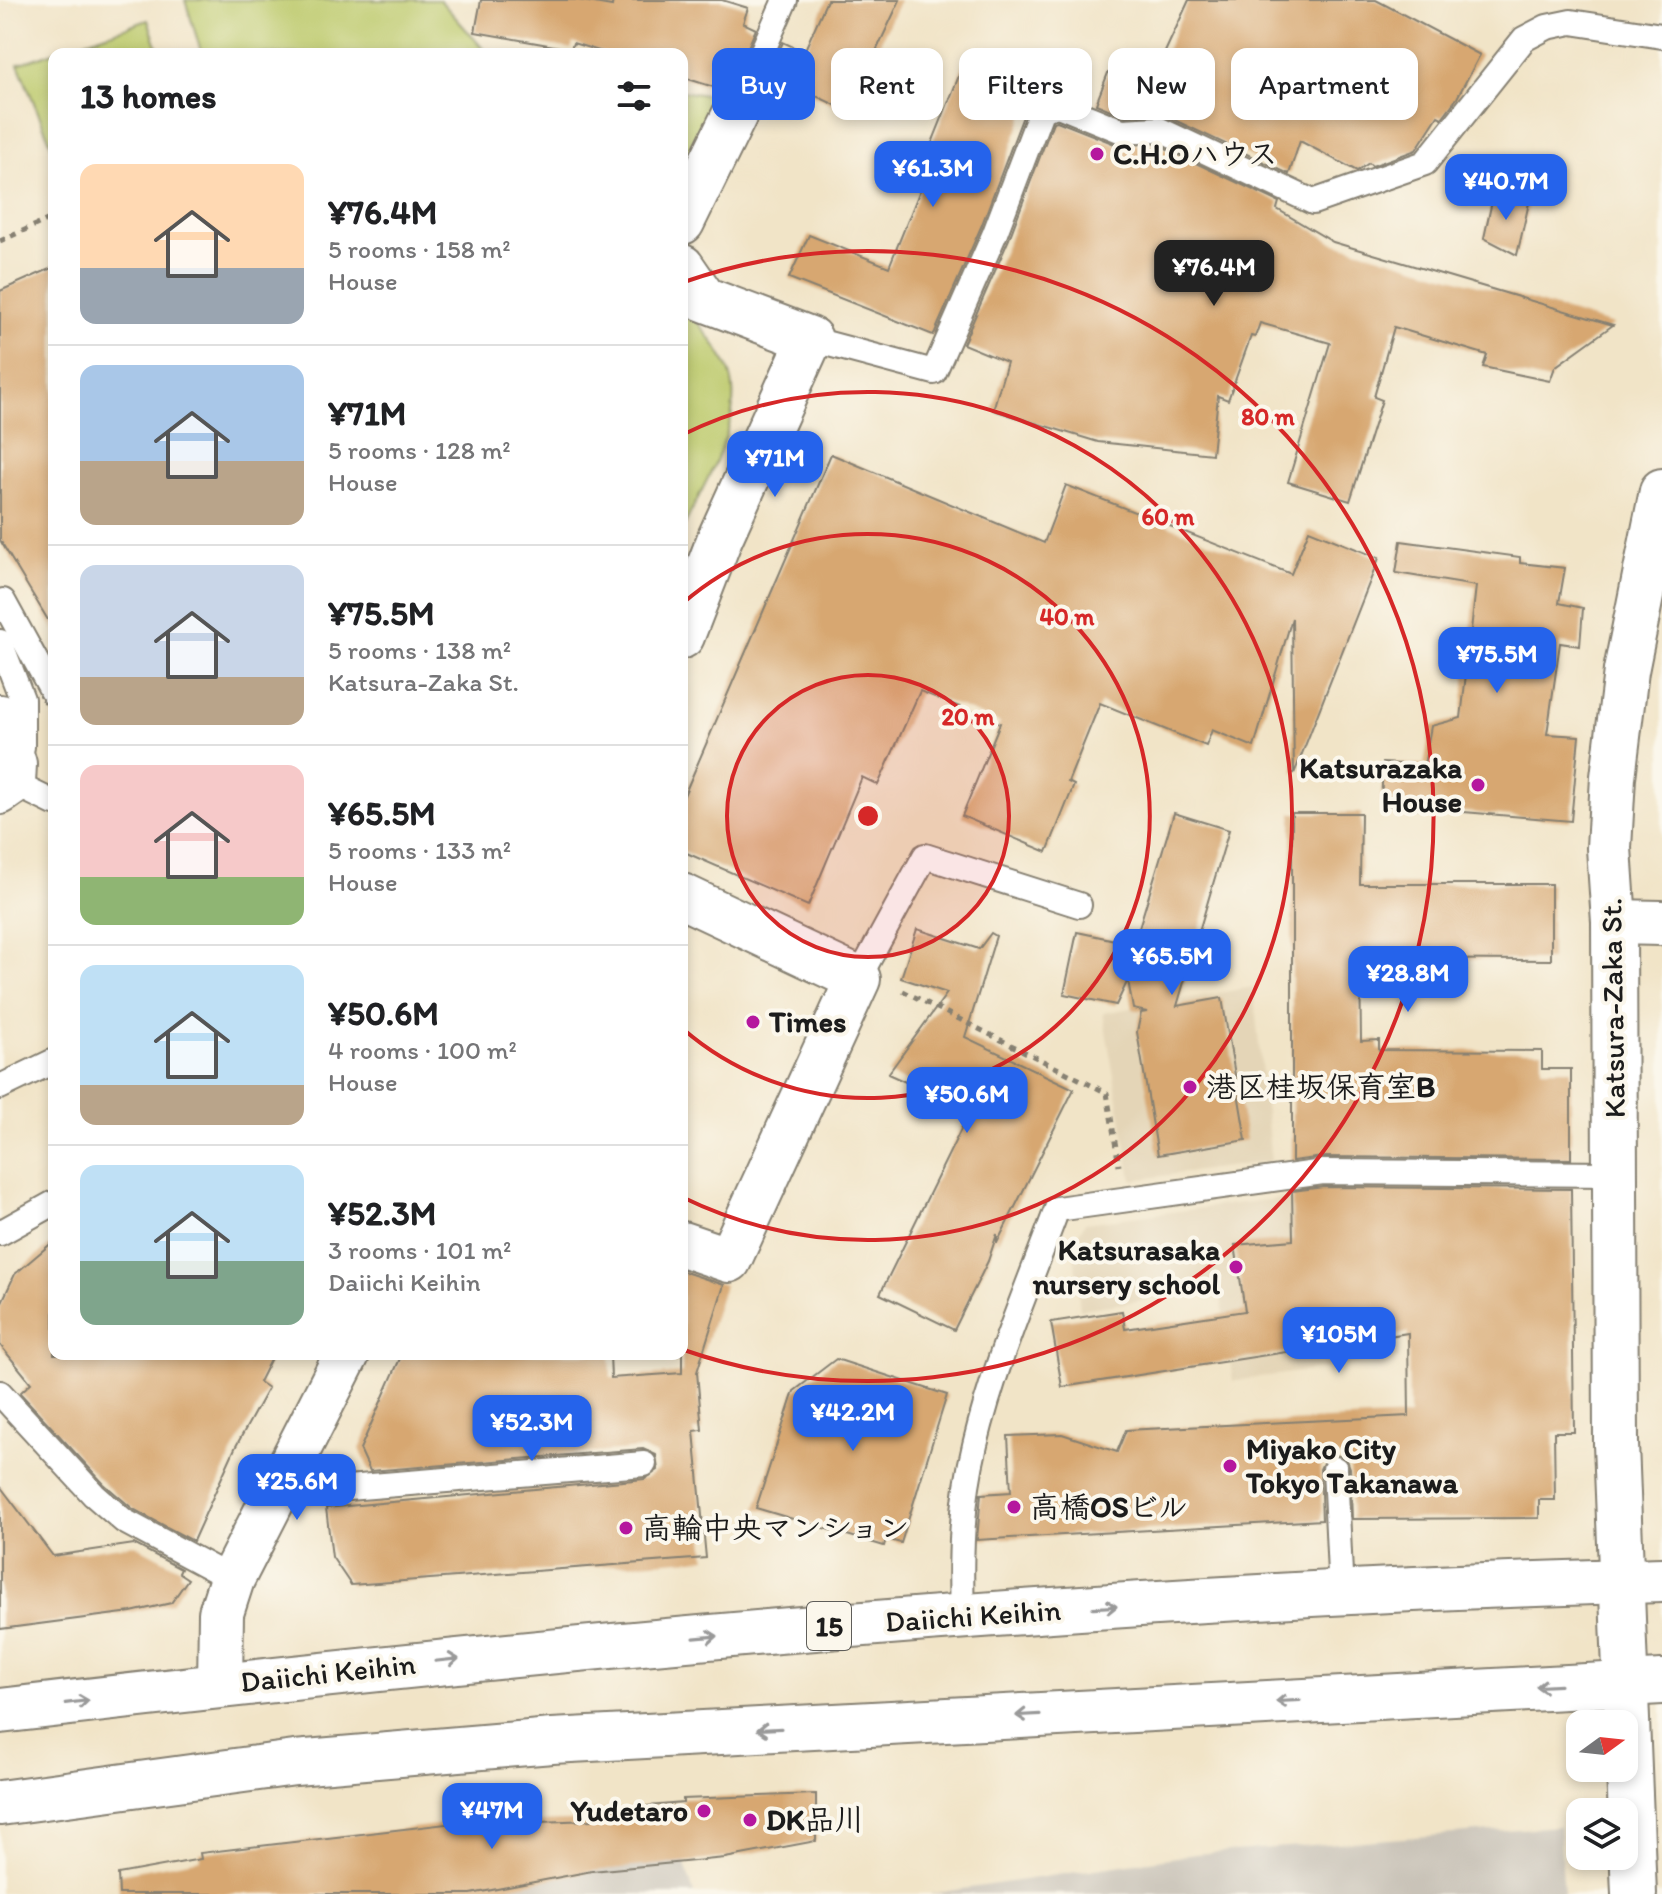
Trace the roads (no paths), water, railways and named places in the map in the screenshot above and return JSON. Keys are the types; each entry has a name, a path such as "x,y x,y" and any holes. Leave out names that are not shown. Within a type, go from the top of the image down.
{"main road":[{"path":"688,210 732,120"},
{"path":"688,276 704,299 810,339 720,538 688,621"},
{"name":"Katsura-Zaka St.","path":"1636,1894 1644,1682 1642,1581 1616,1444 1614,922 1609,848 1613,777 1626,671 1662,491"},
{"path":"0,717 9,780"},
{"path":"688,899 860,975 729,1260 688,1246"},
{"path":"1614,922 1662,923"},
{"path":"220,1685 221,1613 232,1579 344,1360"},
{"name":"Daiichi Keihin","path":"0,1711 492,1656 962,1615 1642,1581"},
{"path":"0,1803 295,1763 552,1741 1644,1682"}],"lane":[{"path":"764,48 785,0"},
{"path":"810,339 934,372 995,233 1042,109 1058,105 1122,131 1158,129 1313,202 1425,163 1524,39 1547,27 1571,22 1662,36"},
{"path":"3,601 48,683"},
{"path":"0,642 22,699 24,742 9,780 48,800"},
{"path":"860,975 925,856 1079,905"},
{"path":"0,1087 48,1064"},
{"path":"962,1615 960,1549 975,1445 1000,1363 1057,1209 1323,1172 1616,1174"},
{"path":"0,1233 48,1206"},
{"path":"0,1393 94,1495 124,1521 155,1541 232,1579"},
{"path":"273,1494 644,1464"},
{"path":"1335,1469 1341,1595"}],"place":[{"name":"C.H.Oハウス","path":"1097,154"},
{"name":"Katsurazaka House","path":"1478,785"},
{"name":"Times","path":"753,1022"},
{"name":"港区桂坂保育室B","path":"1190,1087"},
{"name":"Katsurasaka nursery school","path":"1236,1267"},
{"name":"Miyako City Tokyo Takanawa","path":"1230,1466"},
{"name":"高橋OSビル","path":"1014,1507"},
{"name":"高輪中央マンション","path":"626,1528"},
{"name":"Yudetaro","path":"704,1811"},
{"name":"DK品川","path":"750,1820"}]}
